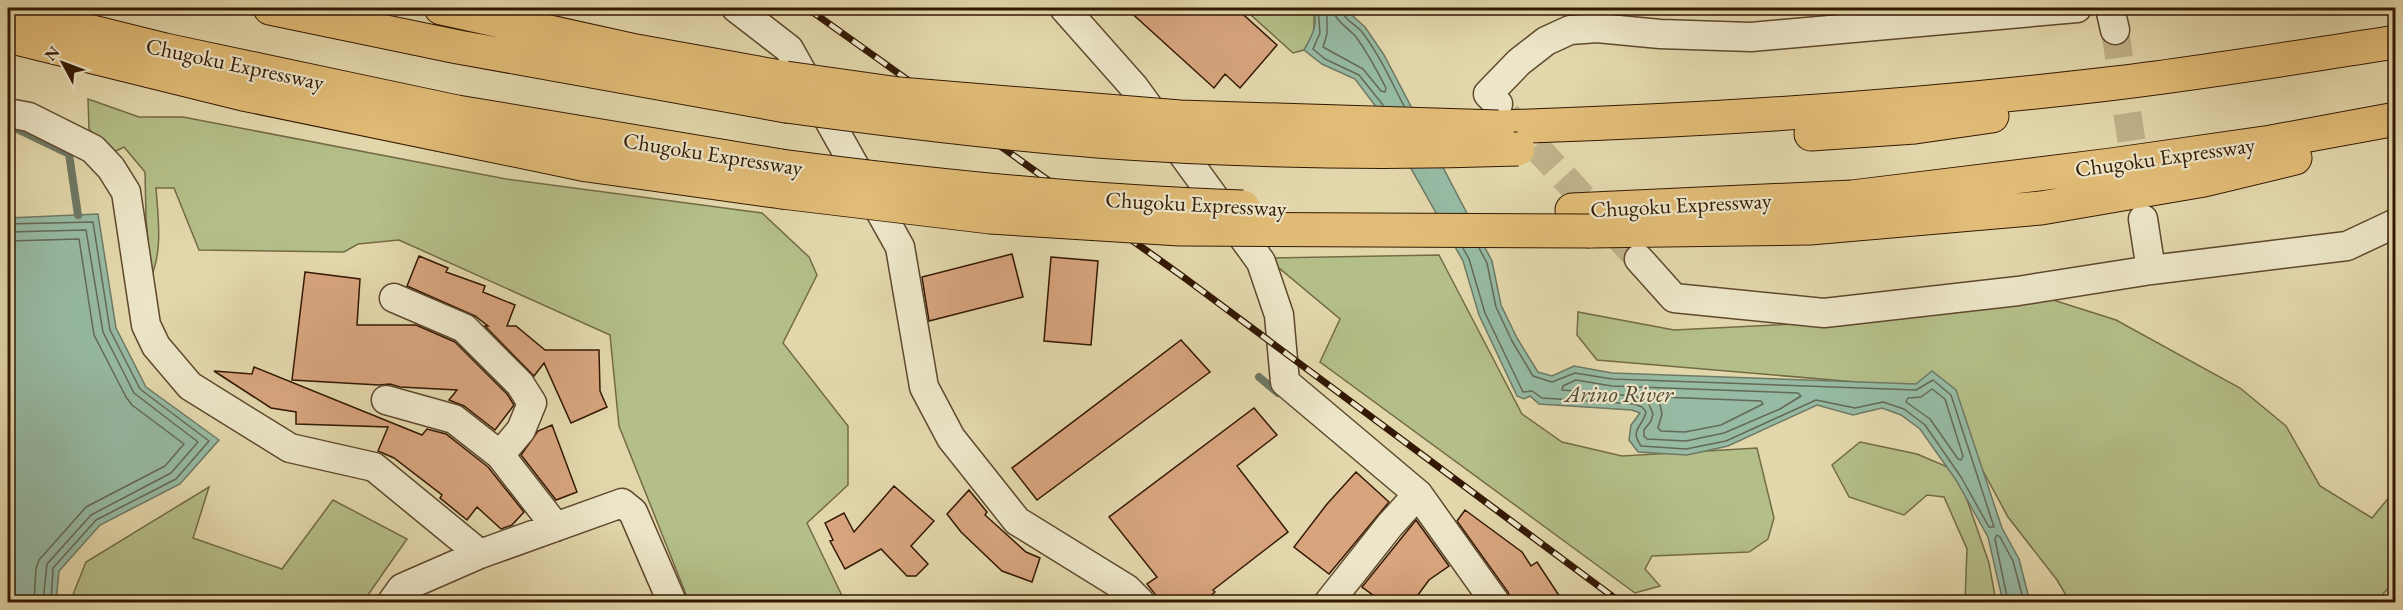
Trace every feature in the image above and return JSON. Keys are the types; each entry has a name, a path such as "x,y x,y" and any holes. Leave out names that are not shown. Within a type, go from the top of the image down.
{"highway":[{"path":"270,8 458,47 786,92"},
{"path":"441,8 636,51 786,92 922,124 1097,141 1266,150 1400,153 1505,127 1645,123 1817,111 2076,87 2396,42"},
{"name":"Chugoku Expressway","path":"8,11 165,50 781,179 923,184 1148,204 1580,221 1852,197 2134,162 2271,142 2396,119"},
{"path":"8,36 243,94 587,165 781,179"},
{"path":"1505,127 1646,145 1915,127 2269,79 2396,56"},
{"path":"1580,221 1810,228 2041,208 2204,180 2396,134"}],"street":[{"path":"736,8 789,49 900,248 924,387 951,438 1017,521 1118,582 1140,603"},
{"path":"1064,8 1134,87 1261,262 1280,315 1285,382 1418,494 1495,603"},
{"path":"1505,127 1488,94 1519,62 1546,41 1570,30 1597,28 1659,34 1751,37 2078,8"},
{"path":"8,113 29,117 93,149 111,168 126,192 146,325 156,346 190,386 290,447 374,468 480,554"},
{"path":"2143,219 2151,270"},
{"path":"1639,259 1674,298 1824,313 2018,291 2151,270 2347,246 2396,223"},
{"path":"394,298 464,328 520,384 532,403 521,430 500,455"},
{"path":"386,400 454,419 500,455 556,526"},
{"path":"1329,603 1390,525 1418,494"},
{"path":"392,603 402,588 480,554 622,503 633,512 672,603"}],"shaded area":[{"path":"1243,8 1311,8 1314,12 1314,33 1304,50 1293,53"},
{"path":"88,99 139,117 183,117 506,179 762,213 809,257 817,275 783,343 848,426 848,485 807,523 845,602 689,602 619,426 610,335 399,240 358,244 344,252 199,250 174,188 156,188 158,244 155,267 151,277 145,172 124,147 112,153 89,129"},
{"path":"1439,255 1522,414 1562,442 1622,456 1757,448 1774,518 1768,539 1749,552 1652,556 1645,569 1660,586 1635,593 1320,362 1340,319 1267,258"},
{"path":"2050,299 2116,320 2240,388 2286,426 2320,486 2372,518 2395,490 2395,583 2376,602 2070,602 2057,580 2008,517 1952,414 1856,382 1597,360 1577,335 1578,312 1674,330 1816,323"},
{"path":"1860,442 1917,454 1957,471 1989,563 1996,602 1965,601 1967,549 1944,497 1927,495 1904,515 1849,497 1832,465"},
{"path":"209,487 193,538 282,569 333,500 407,539 363,602 70,602 86,562"}],"water":[{"name":"Arino River","path":"1311,8 1344,8 1365,27 1384,55 1492,261 1501,305 1517,338 1538,372 1552,376 1574,366 1612,373 1916,384 1932,371 1956,390 2002,528 2019,559 2030,602 2003,602 1988,537 1956,480 1920,429 1901,415 1882,408 1853,415 1817,405 1728,446 1687,455 1638,452 1629,440 1631,425 1640,413 1632,410 1539,404 1530,396 1524,399 1517,396 1479,315 1463,261 1377,108 1355,79 1322,64 1304,50 1315,23"},
{"path":"98,214 116,328 146,387 219,440 180,484 100,525 59,571 56,602 8,602 8,218"}],"building":[{"path":"1126,8 1236,8 1277,45 1240,88 1225,74 1214,88"},
{"path":"1012,254 1023,297 929,321 922,277"},
{"path":"419,256 448,268 446,272 485,286 483,292 515,305 507,326 516,326 545,350 599,350 600,391 607,407 571,423 544,363 534,376 485,326 488,326 475,316 407,286"},
{"path":"1051,257 1098,261 1091,345 1044,341"},
{"path":"305,272 360,279 357,325 416,325 455,342 507,394 514,405 495,430 464,406 449,400 457,390 400,387 390,384 292,380"},
{"path":"1181,340 1210,372 1037,500 1012,468"},
{"path":"254,367 422,435 427,429 446,434 488,467 524,512 512,525 501,529 477,507 467,520 440,498 442,495 394,458 378,451 388,427 296,424 296,412 271,408 214,371 252,374"},
{"path":"1254,408 1277,435 1237,466 1288,532 1213,590 1215,592 1202,603 1162,603 1147,584 1157,577 1109,517"},
{"path":"552,425 577,492 556,500 521,455 538,431"},
{"path":"1356,472 1389,502 1329,574 1294,547 1327,504"},
{"path":"894,486 934,521 911,546 928,564 916,576 907,576 881,549 845,569 830,541 833,540 825,523 844,513 854,532"},
{"path":"969,490 987,512 985,515 1026,552 1040,558 1032,582 1002,571 961,532 947,514"},
{"path":"1465,510 1522,552 1531,566 1537,562 1564,603 1512,603 1508,592 1457,521"},
{"path":"1416,520 1449,566 1429,580 1412,603 1384,603 1362,587"}],"waterway":[{"path":"8,128 17,129 69,154 78,215"},
{"path":"1259,377 1278,393"}],"tunnel":[{"path":"2115,30 2138,185"},
{"path":"1507,115 1639,259"}],"railway":[{"path":"807,8 1182,276 1620,602"}]}
